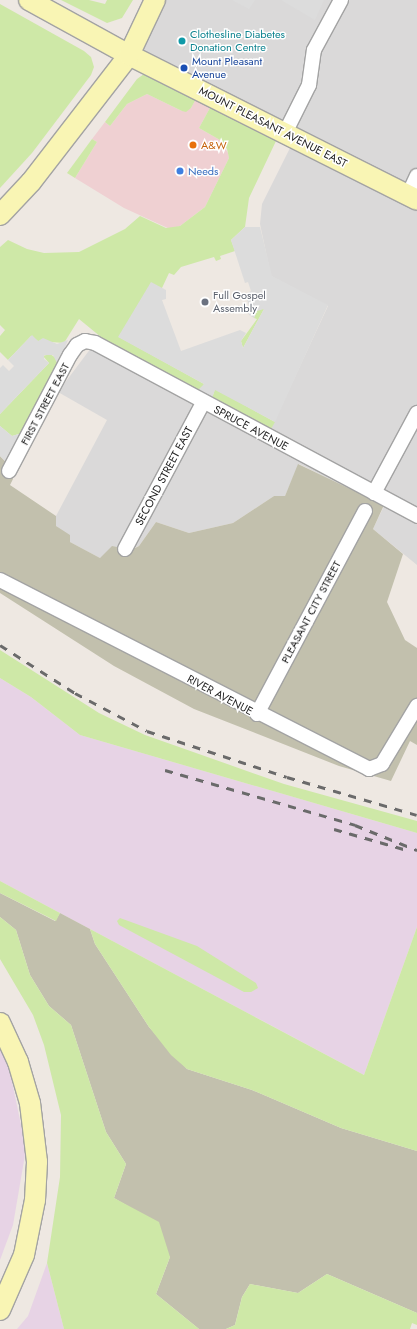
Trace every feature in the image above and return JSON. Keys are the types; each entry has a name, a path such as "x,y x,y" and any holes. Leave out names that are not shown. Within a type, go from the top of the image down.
{"main road":[{"name":"MOUNT PLEASANT AVENUE EAST","path":"28,0 129,55 412,197"},
{"path":"0,216 39,171 129,55 155,0"},
{"path":"0,1023 18,1062 30,1103 37,1162 32,1217 24,1255 0,1310"}],"street":[{"path":"284,133 309,85 314,50 341,0"},
{"path":"412,197 417,176"},
{"name":"SPRUCE AVENUE","path":"85,341 95,343 203,403 417,516"},
{"name":"FIRST STREET EAST","path":"9,471 70,355 77,345 85,341"},
{"name":"SECOND STREET EAST","path":"125,549 203,403"},
{"path":"374,493 417,413"},
{"name":"PLEASANT CITY STREET","path":"257,714 365,511"},
{"name":"RIVER AVENUE","path":"0,580 257,714 365,768 373,769 382,764 417,706"}],"shaded area":[{"path":"155,0 417,0 417,565 373,529 384,506 299,464 285,496 274,496 233,523 189,533 156,522 139,546 100,558 70,542 56,526 56,516 107,420 58,392 97,340 267,437 328,306 271,276 260,224 262,204 295,138 129,55"},
{"path":"232,0 255,0 249,9"},
{"path":"281,0 324,0 315,20"},
{"name":"Needs","path":"147,94 182,111 191,108 196,99 211,106 199,128 220,140 228,153 229,158 205,207 180,226 170,229 124,208 75,178 97,142 92,139 105,122 110,126 127,104"},
{"path":"245,227 260,227 272,276 328,305 275,422 215,390 212,398 198,390 204,384 118,337 151,282 166,290 166,299 162,300 181,351 240,330 246,333 241,341 243,348 264,309 257,311 254,318 249,315 247,308 249,305 245,295 251,291 248,282 245,283 231,240"},
{"path":"32,335 38,341 43,338 57,344 68,340 58,365 53,355 44,355 44,359 49,363 0,414 0,368 3,365 9,371 14,366 8,360"},
{"path":"0,426 12,436 22,433 6,462 0,456"},
{"path":"0,456 6,462 13,479 10,485 56,516 56,526 70,535 70,542 100,558 112,546 131,550 139,546 156,522 189,533 233,523 274,496 285,496 298,464 384,505 373,529 403,554 387,602 405,640 417,648 417,745 410,741 391,781 339,766 194,709 114,666 0,593"},
{"path":"0,678 31,697 80,735 417,833 417,927 364,1075 0,881"},
{"path":"0,893 55,921 60,913 90,929 95,944 149,1027 187,1069 252,1090 341,1128 417,1151 417,1313 327,1274 298,1293 250,1284 242,1297 235,1325 226,1329 199,1329 156,1294 170,1257 131,1208 114,1198 126,1164 106,1132 71,1025 49,1006 30,975 16,930 0,917"},
{"path":"0,1046 10,1072 26,1149 13,1225 0,1260"},
{"path":"47,1263 64,1329 17,1329 28,1316"}],"green space":[{"path":"61,0 89,0 105,4 107,0 133,0 122,18 107,23"},
{"path":"0,4 84,51 91,57 94,67 91,75 32,153 0,188"},
{"path":"144,74 196,99 191,108 186,112 182,111 147,94 127,104 110,126 105,122 137,79"},
{"path":"211,106 276,141 249,198 245,227 231,240 235,251 220,256 221,259 216,261 214,257 181,267 174,275 169,273 162,288 119,337 204,384 202,389 197,390 107,342 79,319 64,343 38,341 31,336 8,360 0,352 0,336 5,330 0,325 0,247 8,240 27,249 44,253 79,252 125,229 140,216 166,228 180,226 205,207 229,158 227,149 220,140 199,128"},
{"path":"92,139 97,142 75,178 67,173"},
{"path":"262,308 264,309 243,348 241,341 257,319 254,318 257,311"},
{"path":"50,354 56,358 58,365 22,433 12,436 0,426 0,414 49,363 43,356"},
{"path":"215,389 275,422 271,429 212,398"},
{"path":"0,650 99,713 145,735 284,784 417,821 417,833 80,735 31,697 0,678"},
{"path":"0,881 60,913 56,921 0,893"},
{"path":"0,917 16,930 30,975 49,1006 71,1025 106,1132 126,1164 114,1198 159,1222 170,1257 156,1294 199,1329 64,1329 47,1263 60,1177 61,1115 44,1045 33,1015 0,959"},
{"path":"120,918 197,946 256,983 258,988 251,992 244,992 119,925 117,921"},
{"path":"417,927 417,1151 341,1128 252,1090 187,1069 171,1055 149,1027 95,944 90,929 364,1075"},
{"path":"327,1274 417,1313 417,1325 412,1323 410,1329 226,1329 235,1325 242,1297 250,1284 298,1293"}],"railway":[{"path":"0,645 75,693 147,731 287,777 417,815"},
{"path":"165,770 355,825 417,850"},
{"path":"334,829 407,850"}],"place":[{"name":"Clothesline Diabetes Donation Centre","path":"182,41"},
{"name":"Mount Pleasant Avenue","path":"184,68"},
{"name":"A&W","path":"193,145"},
{"name":"Needs","path":"180,171"},
{"name":"Full Gospel Assembly","path":"205,302"}]}
